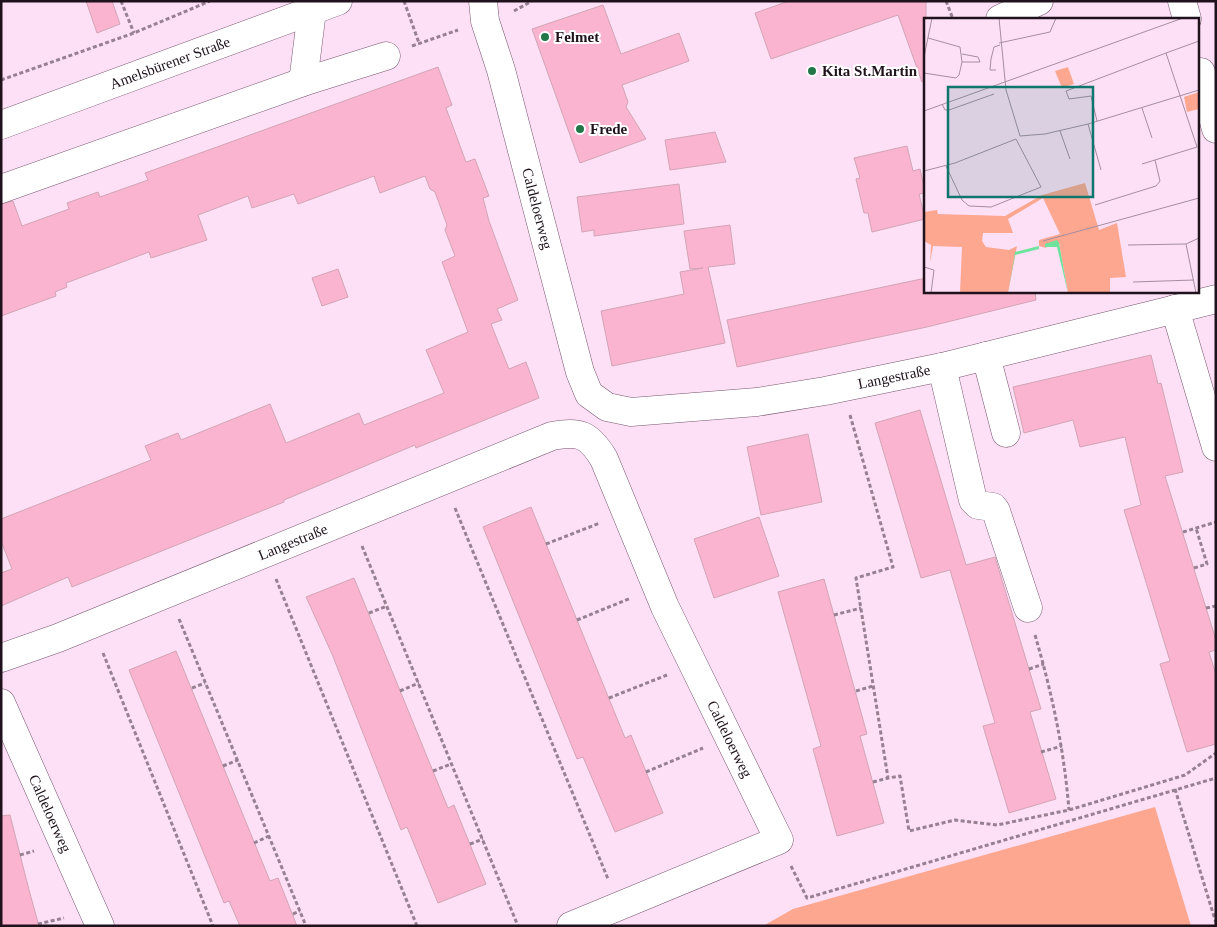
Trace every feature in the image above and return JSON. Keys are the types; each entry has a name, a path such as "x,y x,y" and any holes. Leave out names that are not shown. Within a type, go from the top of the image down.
{"street":[{"name":"Amelsbürener Straße","path":"1,125 338,1"},
{"name":"Caldeloerweg","path":"483,1 485,21 501,70 580,372 589,394 607,407"},
{"path":"1002,18 1040,1"},
{"path":"1182,1 1187,18"},
{"path":"303,82 312,11"},
{"path":"1,189 303,82 386,56"},
{"path":"1200,73 1216,129"},
{"name":"Langestraße","path":"607,407 631,412 756,402 843,388 942,367 1216,299"},
{"path":"1175,309 1216,447"},
{"path":"986,356 1006,433"},
{"path":"942,367 973,500 978,505 993,506 996,511 1028,608"},
{"name":"Langestraße","path":"1,658 168,593 552,436 569,433 584,435"},
{"name":"Caldeloerweg","path":"584,435 604,458 657,588 778,840"},
{"name":"Caldeloerweg","path":"1,703 100,926"},
{"path":"571,926 778,840"}],"path":[{"path":"122,1 134,33"},
{"path":"1,80 134,33 210,1"},
{"path":"404,1 420,43"},
{"path":"946,1 952,18"},
{"path":"843,388 893,568 856,578 888,778"},
{"path":"443,480 619,906"},
{"path":"546,544 626,512"},
{"path":"351,518 518,926"},
{"path":"1183,532 1216,522"},
{"path":"1194,568 1207,564 1196,528"},
{"path":"266,553 417,926"},
{"path":"577,620 657,588"},
{"path":"168,593 306,926"},
{"path":"369,613 387,606"},
{"path":"1206,608 1216,606"},
{"path":"834,616 861,608"},
{"path":"1028,608 1057,716 1069,810"},
{"path":"91,624 213,926"},
{"path":"609,698 693,664"},
{"path":"1029,669 1044,664"},
{"path":"192,688 206,683"},
{"path":"400,691 418,683"},
{"path":"856,691 873,686"},
{"path":"646,772 728,737"},
{"path":"1042,752 1062,746"},
{"path":"873,782 900,776 909,831 955,820 997,825 1069,810 1185,775 1216,753"},
{"path":"223,766 238,760"},
{"path":"433,771 452,764"},
{"path":"778,840 807,898 1216,778"},
{"path":"1175,789 1216,923"},
{"path":"254,843 269,836"},
{"path":"470,844 483,839"},
{"path":"293,914 300,911"}],"shaded area":[{"path":"1155,807 1191,926 763,926 793,909"}],"building":[{"path":"86,1 112,1 120,24 97,33"},
{"path":"789,1 926,1 926,18 924,18 924,82 922,82 898,15 771,59 755,13"},
{"path":"603,5 621,54 679,33 689,61 622,85 628,102 626,107 646,139 580,163 532,29"},
{"path":"438,67 452,105 446,108 466,162 475,159 489,196 483,198 489,221 518,300 497,309 502,320 491,324 509,369 526,362 539,398 416,448 415,445 284,500 284,502 72,587 68,577 1,606 1,573 12,569 1,541 1,519 151,460 145,446 178,433 181,440 270,404 286,443 359,413 364,425 444,393 426,350 468,332 442,262 455,256 445,230 447,225 435,192 430,189 425,176 380,193 374,176 298,204 294,194 252,208 248,196 198,215 207,240 151,258 149,252 66,283 67,287 55,292 56,296 1,316 1,204 13,201 22,226 69,209 67,203 98,192 100,197 148,180 145,173"},
{"path":"715,132 726,162 670,170 665,140"},
{"path":"907,146 913,171 920,169 924,185 924,193 919,194 924,219 872,232 868,213 864,213 856,179 860,178 854,158"},
{"path":"679,184 684,224 594,236 594,230 582,232 577,197"},
{"path":"730,225 735,264 708,267 725,343 612,366 601,311 684,294 680,272 703,268 690,269 684,231"},
{"path":"338,269 348,297 322,306 312,278"},
{"path":"924,278 924,292 1035,292 1036,300 927,327 737,367 727,320"},
{"path":"1151,355 1158,384 1161,383 1183,472 1165,476 1216,640 1216,650 1209,652 1216,675 1216,744 1187,752 1160,664 1170,661 1124,510 1141,505 1125,437 1080,447 1073,420 1024,433 1013,387"},
{"path":"920,410 966,565 995,557 1041,709 1030,712 1056,799 1009,813 983,726 995,723 950,570 921,578 875,423"},
{"path":"808,434 822,502 761,515 747,447"},
{"path":"531,507 625,738 631,735 663,813 615,832 583,757 577,759 483,527"},
{"path":"759,517 779,576 714,598 694,539"},
{"path":"354,578 448,808 454,805 486,884 438,903 407,827 401,830 332,654 306,597"},
{"path":"824,579 867,734 860,736 884,823 837,836 813,749 821,746 778,592"},
{"path":"176,651 270,881 278,878 297,926 240,926 229,901 224,903 129,670"},
{"path":"10,815 39,926 1,926 1,816"}],"place":[{"name":"Felmet","path":"545,37"},
{"name":"Kita St.Martin","path":"812,71"},
{"name":"Frede","path":"580,129"}]}
